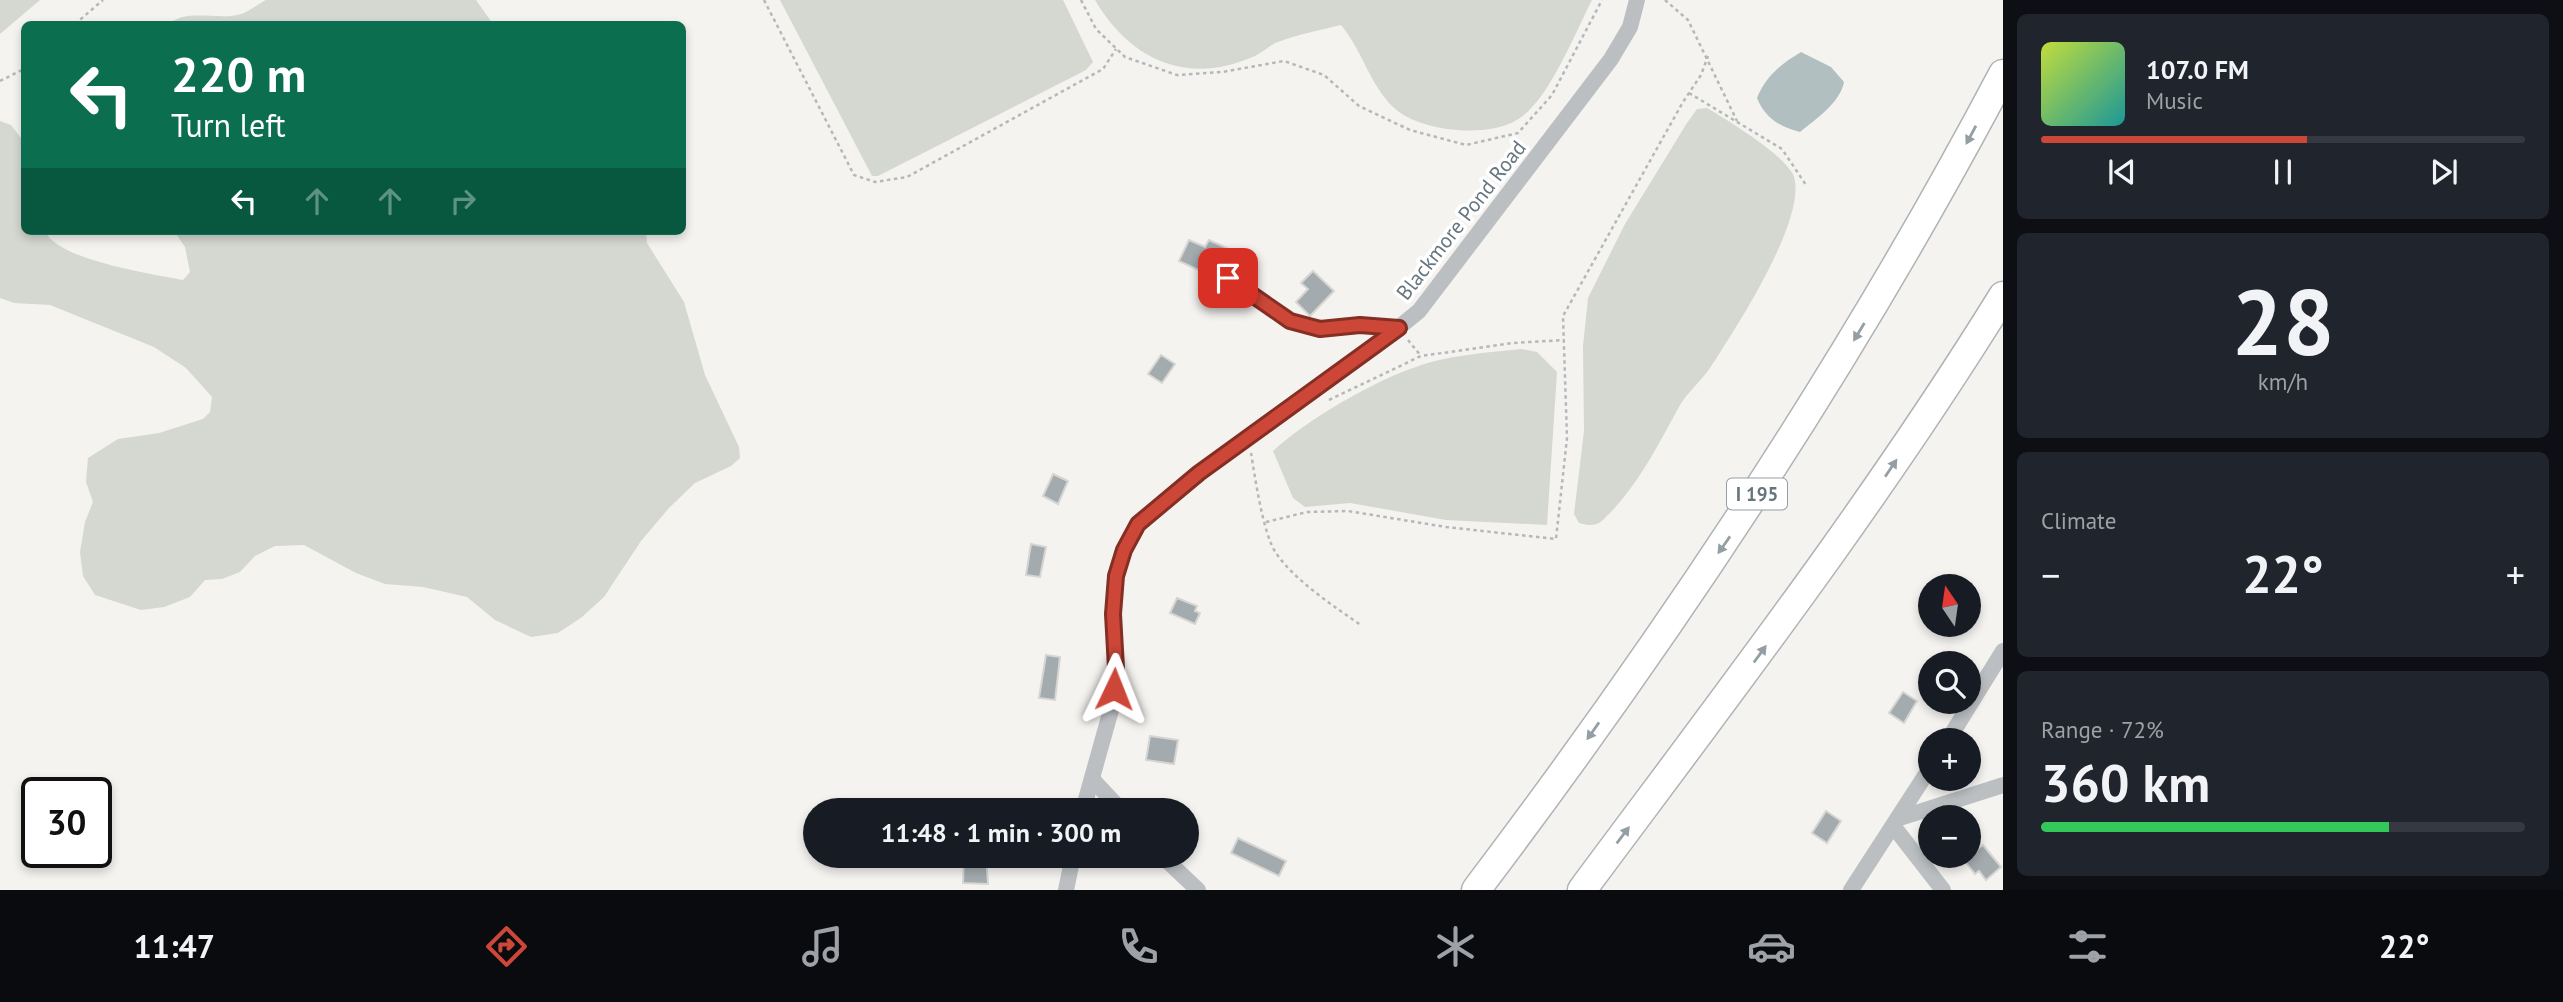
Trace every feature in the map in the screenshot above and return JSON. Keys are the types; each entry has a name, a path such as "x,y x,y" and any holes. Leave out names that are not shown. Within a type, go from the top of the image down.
{"highway":[{"name":"I 195","path":"1476,890 1559,780 1736,527 1858,334 2003,74"},
{"path":"1582,890 1756,660 1887,475 2003,296"}],"street":[{"name":"Blackmore Pond Road","path":"1086,798 1111,710 1116,668 1116,576 1127,542 1138,524 1199,473 1419,311 1611,59 1630,27 1637,0"},
{"path":"1228,278 1290,321 1320,329 1360,325 1399,328"},
{"path":"1955,728 2003,651"},
{"path":"1092,779 1110,798"},
{"path":"1897,822 2003,785"},
{"path":"1851,890 1918,788"},
{"path":"1897,822 1943,890"},
{"path":"1066,890 1071,868"},
{"path":"1175,868 1198,890"}],"path":[{"path":"78,21 103,0"},
{"path":"764,0 854,175 875,182 907,177 1104,69 1116,49"},
{"path":"1081,0 1096,29 1125,57 1177,75 1222,72 1284,61 1324,75 1359,106 1410,130 1466,145 1518,133 1552,95 1602,0"},
{"path":"1665,0 1688,20 1737,121"},
{"path":"1266,522 1307,512 1348,511 1446,527 1556,539 1567,438 1563,316 1701,75 1708,57"},
{"path":"0,81 21,70"},
{"path":"1689,93 1782,149 1806,185"},
{"path":"1399,328 1421,356"},
{"path":"1322,403 1421,356 1513,343 1564,340"},
{"path":"1248,438 1258,498 1275,552 1318,594 1362,626"}],"shaded area":[{"path":"0,0 40,0 0,34"},
{"path":"266,0 476,0 491,21 173,21 194,16 233,16"},
{"path":"780,0 1063,0 1093,62 1086,70 878,176 872,176"},
{"path":"1095,0 1592,0 1553,77 1534,105 1516,121 1507,125 1466,130 1425,124 1398,112 1378,88 1341,25 1286,39 1255,56 1230,65 1184,68 1163,62 1126,39 1109,21"},
{"path":"1801,52 1831,67 1844,82 1833,104 1800,132 1774,121 1757,98 1775,71"},
{"path":"1707,108 1755,139 1781,159 1789,169 1794,177 1795,196 1790,220 1751,303 1710,368 1680,405 1649,461 1631,487 1600,522 1592,525 1579,523 1574,514 1584,431 1583,346 1588,298 1625,224 1687,123 1697,109"},
{"path":"0,121 11,125 21,138 21,235 48,235 67,250 86,258 129,270 183,280 190,272 185,247 177,235 646,235 647,243 684,302 705,375 739,447 740,458 731,466 695,483 669,508 641,541 604,597 582,617 558,633 531,637 495,620 467,597 423,587 385,584 356,573 304,545 275,546 255,556 240,572 222,579 205,580 190,597 164,607 141,610 95,595 83,576 80,552 85,522 93,502 86,482 88,458 118,439 159,433 203,419 210,412 212,397 186,368 154,347 50,305 14,303 0,298"},
{"path":"1521,349 1537,352 1557,372 1547,525 1446,520 1350,503 1305,507 1293,498 1273,451 1321,415 1378,383 1426,364 1466,355"}],"building":[{"path":"1189,240 1205,247 1209,240 1229,249 1216,278 1179,261"},
{"path":"1313,271 1334,291 1310,316 1296,302 1308,289 1301,283"},
{"path":"1161,355 1175,364 1162,383 1148,374"},
{"path":"1053,474 1068,481 1058,504 1043,496"},
{"path":"1031,544 1046,547 1040,577 1026,575"},
{"path":"1177,598 1197,606 1195,611 1200,613 1195,624 1170,613"},
{"path":"1046,655 1060,657 1055,700 1039,698"},
{"path":"1903,692 1917,701 1904,723 1889,713"},
{"path":"1150,736 1178,740 1174,764 1146,760"},
{"path":"1826,811 1841,821 1827,843 1812,833"},
{"path":"1238,838 1286,861 1279,876 1231,853"},
{"path":"1983,845 2001,867 1986,880 1979,871 1975,874 1970,868 1981,868"},
{"path":"964,868 987,868 988,884 963,883"}],"route":[{"path":"1114,689 1116,668 1113,614 1116,576 1124,550 1138,524 1199,473 1399,328 1360,325 1320,329 1290,321 1228,278"}]}
